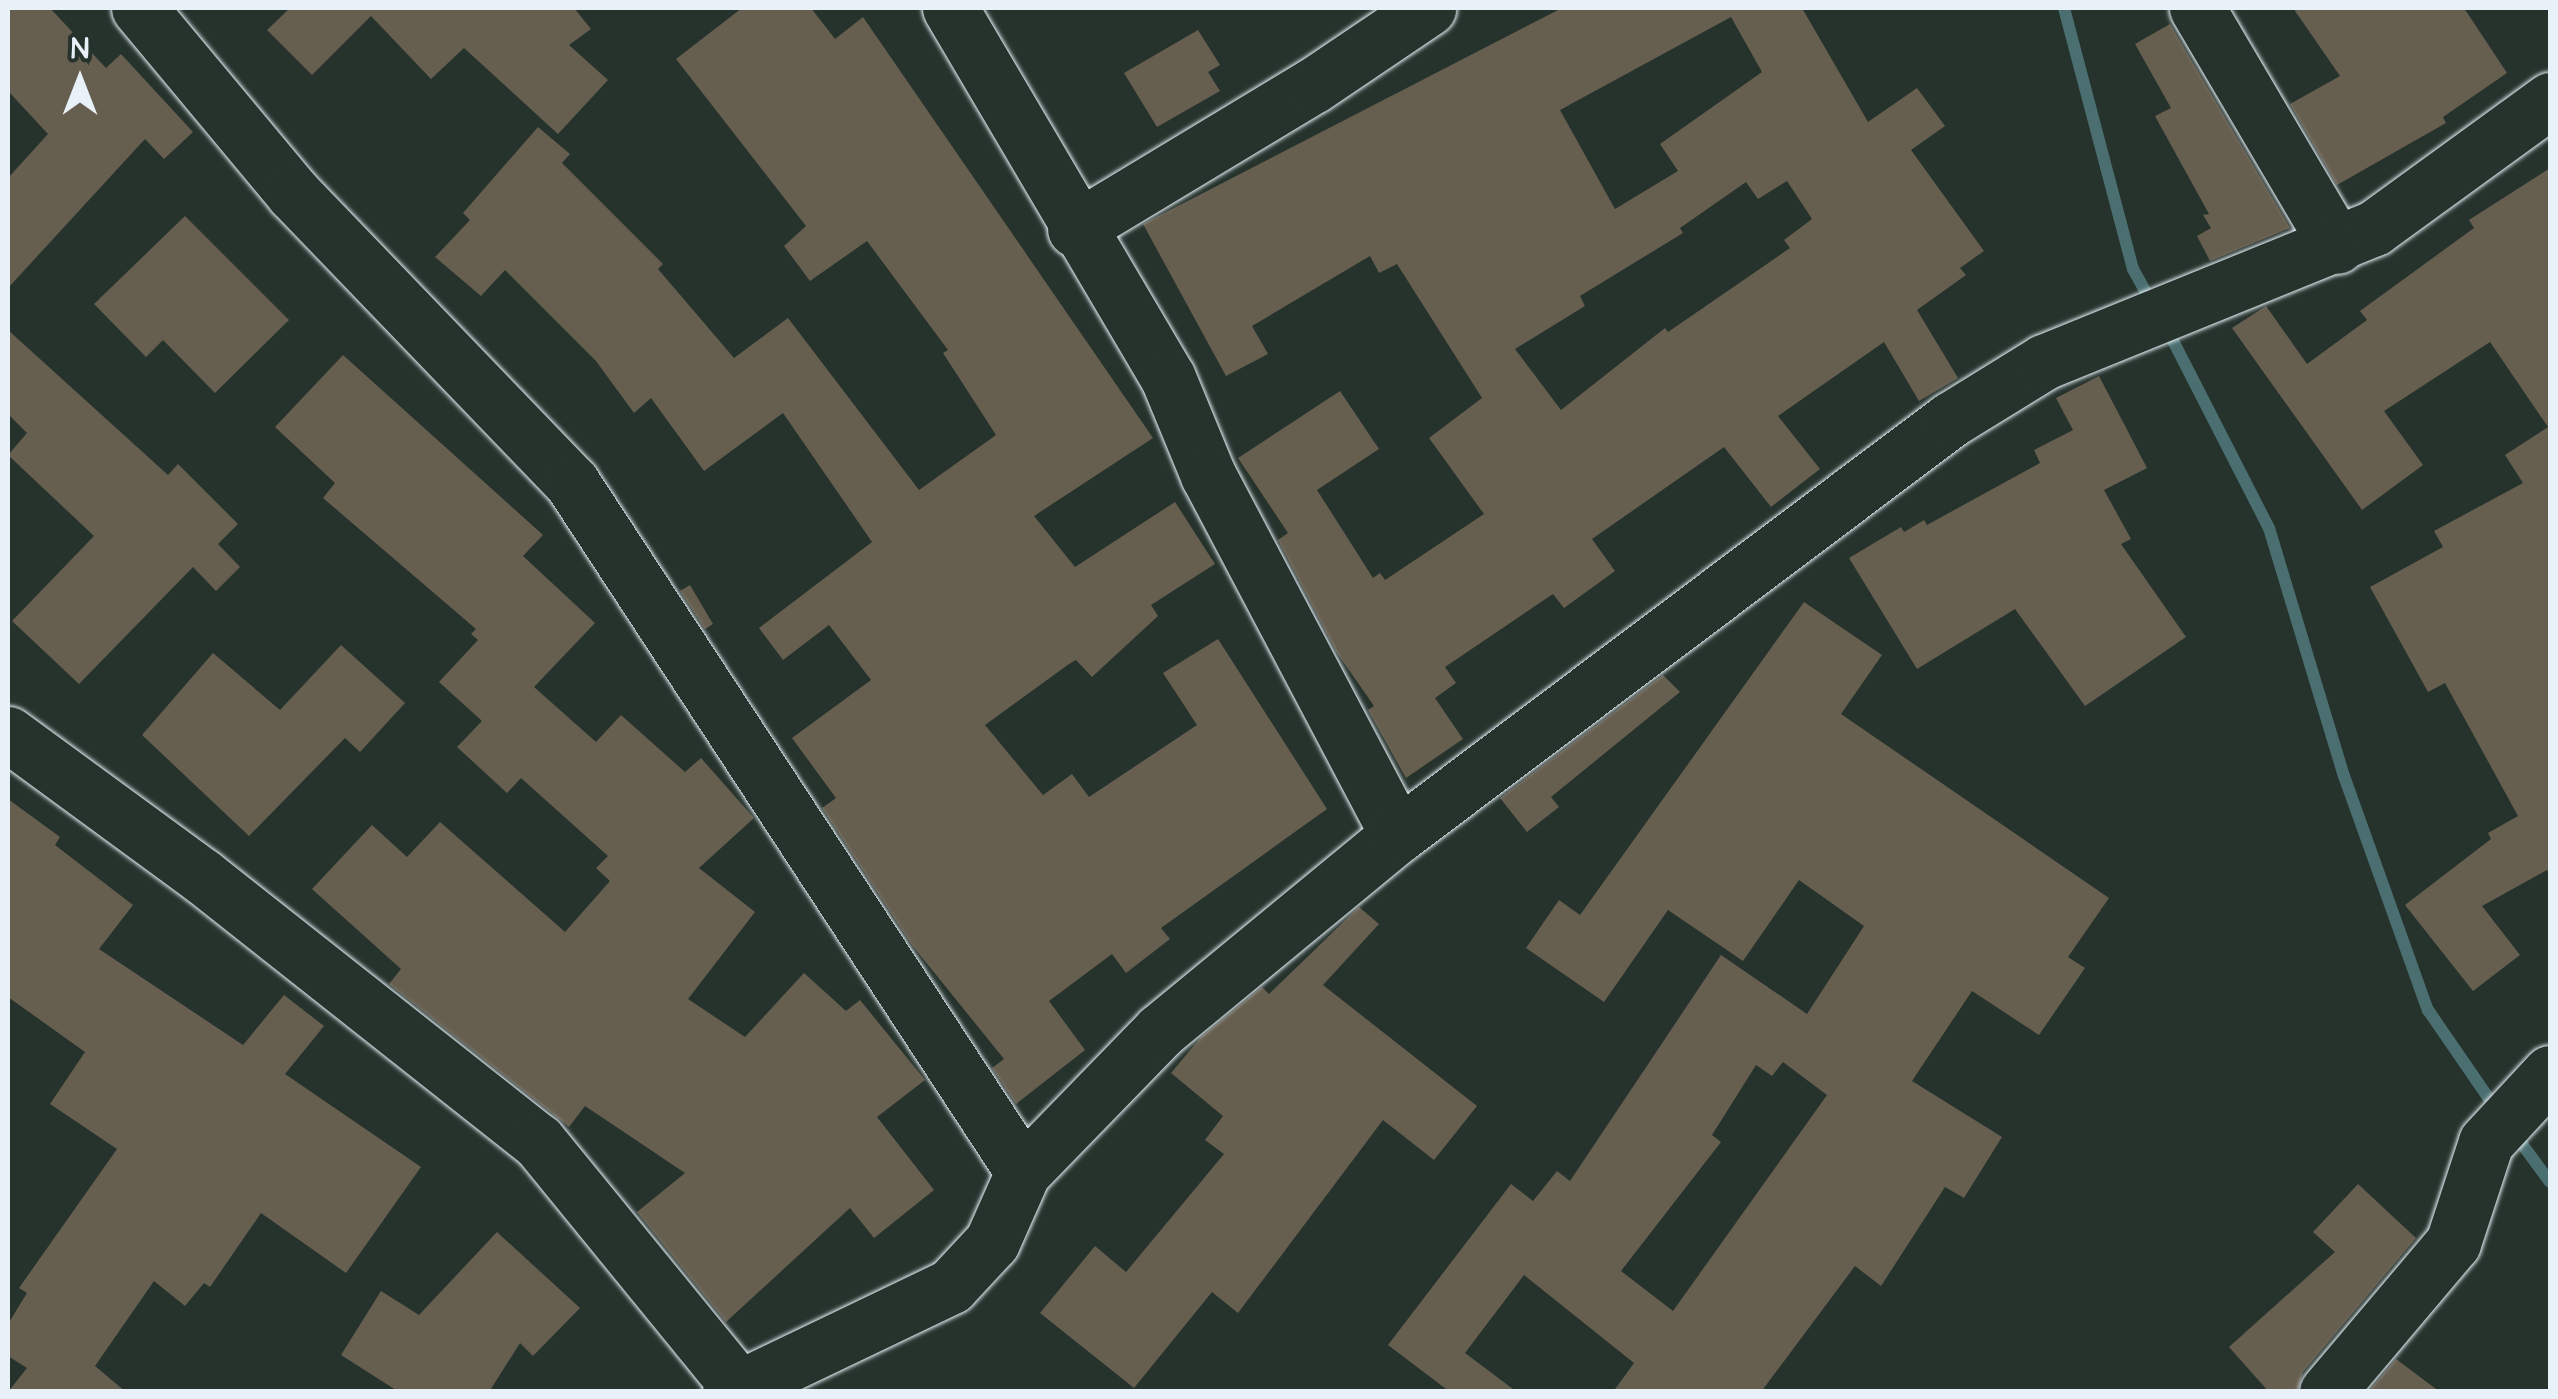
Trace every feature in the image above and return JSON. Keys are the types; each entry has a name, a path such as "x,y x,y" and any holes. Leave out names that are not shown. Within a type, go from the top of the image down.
{"street":[{"path":"139,8 293,193 572,483 1024,1172"},
{"path":"950,8 1075,229 1168,378 1208,475 1398,835"},
{"path":"1075,229 1314,86 1428,8"},
{"path":"2197,8 2337,246"},
{"path":"8,734 202,876 538,1141 734,1389 952,1286 992,1242 1024,1172 1160,1031 1398,835 1950,420 2044,362 2337,246 2446,182 2550,100"},
{"path":"2326,1392 2453,1243 2486,1142 2541,1087"}],"building":[{"path":"8,8 50,8 106,68 121,54 193,132 164,159 145,139 8,288 8,178 48,134 8,91"},
{"path":"290,8 574,8 591,29 569,45 608,80 558,134 464,48 431,79 371,16 312,75 267,30"},
{"path":"742,8 811,8 835,39 863,17 1153,438 1034,516 1075,567 1175,502 1215,564 1151,605 1158,616 1092,677 1076,660 985,725 1043,795 1072,774 1089,797 1197,725 1163,673 1218,639 1327,809 1161,928 1170,939 1126,973 1112,954 1049,1001 1085,1050 1016,1104 992,1068 1004,1059 912,945 822,808 836,798 792,738 871,680 829,625 783,660 759,628 872,542 783,413 704,471 651,398 634,413 596,361 505,270 481,296 435,257 470,220 463,213 538,127 570,154 562,163 663,264 658,269 734,358 788,318 919,490 996,435 943,353 948,350 867,241 810,281 784,246 806,226 676,59"},
{"path":"1562,8 1802,8 1868,122 1917,88 1945,126 1911,150 1984,251 1960,268 1966,275 1917,310 1958,378 1919,401 1884,342 1778,416 1820,469 1771,507 1724,447 1592,539 1615,571 1564,608 1553,594 1445,667 1456,683 1435,698 1463,739 1406,778 1368,710 1374,706 1337,653 1278,540 1288,533 1238,458 1340,391 1379,449 1317,490 1373,578 1380,573 1385,580 1484,514 1429,438 1482,398 1397,264 1379,273 1370,256 1252,326 1268,354 1226,376 1143,224","holes":["1731,17 1762,72 1660,144 1678,171 1615,209 1560,110","1787,181 1812,219 1784,240 1790,248 1668,332 1665,328 1561,410 1515,349 1585,306 1580,296 1683,233 1680,228 1746,182 1758,199"]},
{"path":"2293,8 2464,8 2507,73 2443,117 2446,123 2337,185 2290,104 2340,76"},
{"path":"2170,24 2290,228 2210,261 2197,236 2211,228 2203,215 2209,214 2155,116 2171,108 2135,44"},
{"path":"1198,30 1220,65 1208,72 1220,91 1157,127 1124,73"},
{"path":"2550,168 2550,876 2547,870 2482,906 2520,955 2473,991 2405,905 2491,839 2488,833 2518,816 2445,683 2428,692 2370,587 2443,547 2434,531 2523,483 2505,455 2548,427 2490,342 2384,411 2423,465 2362,510 2232,328 2266,306 2307,364 2367,320 2360,311 2474,228 2469,220"},
{"path":"185,216 289,320 215,393 163,340 146,357 94,304"},
{"path":"8,330 168,475 178,464 238,524 218,544 240,567 216,591 193,567 79,684 12,621 94,536 8,455 27,433 8,414"},
{"path":"343,355 543,535 523,556 595,623 534,687 596,742 621,715 685,772 701,758 754,818 699,868 755,912 688,999 745,1037 804,973 846,1011 860,1000 925,1080 877,1117 934,1190 874,1238 850,1208 726,1322 637,1212 685,1173 585,1106 569,1127 389,984 401,969 312,889 372,825 407,857 440,822 565,932 610,881 596,868 608,856 521,778 507,793 457,747 482,721 439,682 478,640 471,634 476,629 323,498 335,483 275,427"},
{"path":"2099,376 2147,468 2104,490 2131,539 2121,544 2186,637 2085,706 2015,609 1917,669 1849,558 1901,527 1904,532 1924,520 1927,525 2040,463 2034,450 2073,430 2056,398"},
{"path":"690,585 713,624 705,629 680,591"},
{"path":"1804,602 1882,655 1841,714 2109,898 2068,957 2085,968 2039,1035 1972,991 1912,1081 2002,1137 1964,1198 1945,1187 1881,1286 1855,1266 1761,1392 1613,1392 1634,1363 1524,1275 1465,1353 1517,1392 1450,1392 1388,1345 1511,1184 1533,1201 1557,1171 1570,1181 1721,955 1807,1014 1864,926 1799,880 1743,961 1668,910 1604,1002 1526,948 1559,900 1580,915","holes":["1783,1062 1827,1095 1673,1311 1621,1271 1721,1142 1712,1135 1756,1065 1772,1076"]},
{"path":"341,645 405,703 360,752 345,738 249,836 142,735 213,653 280,710"},
{"path":"1663,675 1680,692 1551,797 1559,807 1527,832 1500,798"},
{"path":"8,799 60,837 55,845 133,905 99,949 243,1045 284,995 324,1026 285,1074 421,1167 346,1273 261,1213 210,1287 204,1283 185,1306 154,1281 95,1366 126,1392 8,1392 27,1368 8,1356 8,1324 27,1293 19,1288 117,1149 50,1104 85,1052 8,997"},
{"path":"1359,907 1379,924 1323,985 1477,1106 1434,1160 1383,1120 1238,1313 1212,1292 1134,1388 1040,1313 1095,1246 1126,1272 1224,1154 1205,1140 1223,1116 1171,1073 1201,1037 1262,987 1269,994"},
{"path":"2358,1184 2416,1238 2303,1372 2297,1392 2269,1392 2229,1347 2335,1252 2313,1232"},
{"path":"497,1232 580,1308 533,1356 520,1343 489,1392 399,1392 341,1355 381,1291 419,1315"},
{"path":"2396,1359 2440,1392 2368,1392"}],"waterway":[{"path":"2064,8 2133,269 2152,303"},
{"path":"2165,325 2269,528 2344,776 2428,1010 2498,1112"},
{"path":"2513,1132 2550,1182"}]}
